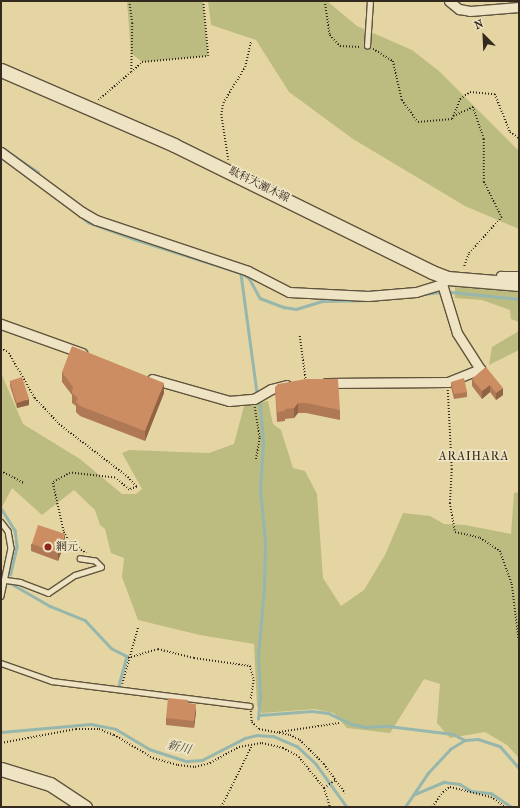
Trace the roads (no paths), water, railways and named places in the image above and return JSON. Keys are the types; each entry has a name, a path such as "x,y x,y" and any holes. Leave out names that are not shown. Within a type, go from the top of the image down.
{"main road":[{"name":"駄科大瀬木線","path":"1,70 89,107 230,172 450,281 519,284"},
{"path":"1,769 50,784 85,807"}],"street":[{"path":"449,1 459,9 470,11 519,7"},
{"path":"1,152 82,212 96,220 248,271 289,292 368,296 416,292 450,281 457,332 480,369 448,382 302,383 271,389 254,400 229,400 145,376"},
{"path":"498,282 501,276 519,276"},
{"path":"1,324 95,358"}],"lane":[{"path":"367,46 370,1"},
{"path":"1,522 8,532 11,548 6,580 1,596"},
{"path":"6,580 20,582 48,593 75,575 100,569 100,565 95,561 80,559"},
{"path":"1,663 52,681 249,706"}],"waterway":[{"path":"1,147 38,172 38,177"},
{"path":"78,214 88,222 134,239 241,273 249,278 260,298 284,307 296,309 322,301 376,300"},
{"path":"241,274 257,392"},
{"path":"423,294 441,292"},
{"path":"451,292 519,299"},
{"path":"258,719 260,696 258,656 264,588 265,542 260,489 263,442 260,405"},
{"path":"1,508 15,530 17,547 11,574"},
{"path":"12,584 50,606 85,620 111,648 127,656 119,686"},
{"path":"259,715 312,711 328,713 352,724 366,727 388,726 453,734 465,740"},
{"name":"新川","path":"1,732 91,724 116,729 149,749 187,761 202,760 245,738 257,735 273,736 297,746 316,764 347,807"},
{"name":"新川","path":"405,807 427,774 450,749 465,740 478,739 500,746 519,768"},
{"path":"413,795 444,782 460,784 471,791 491,793 512,807"}],"place":[{"name":"網元","path":"48,547"}],"district":[{"name":"ARAIHARA","path":"474,457"}]}
